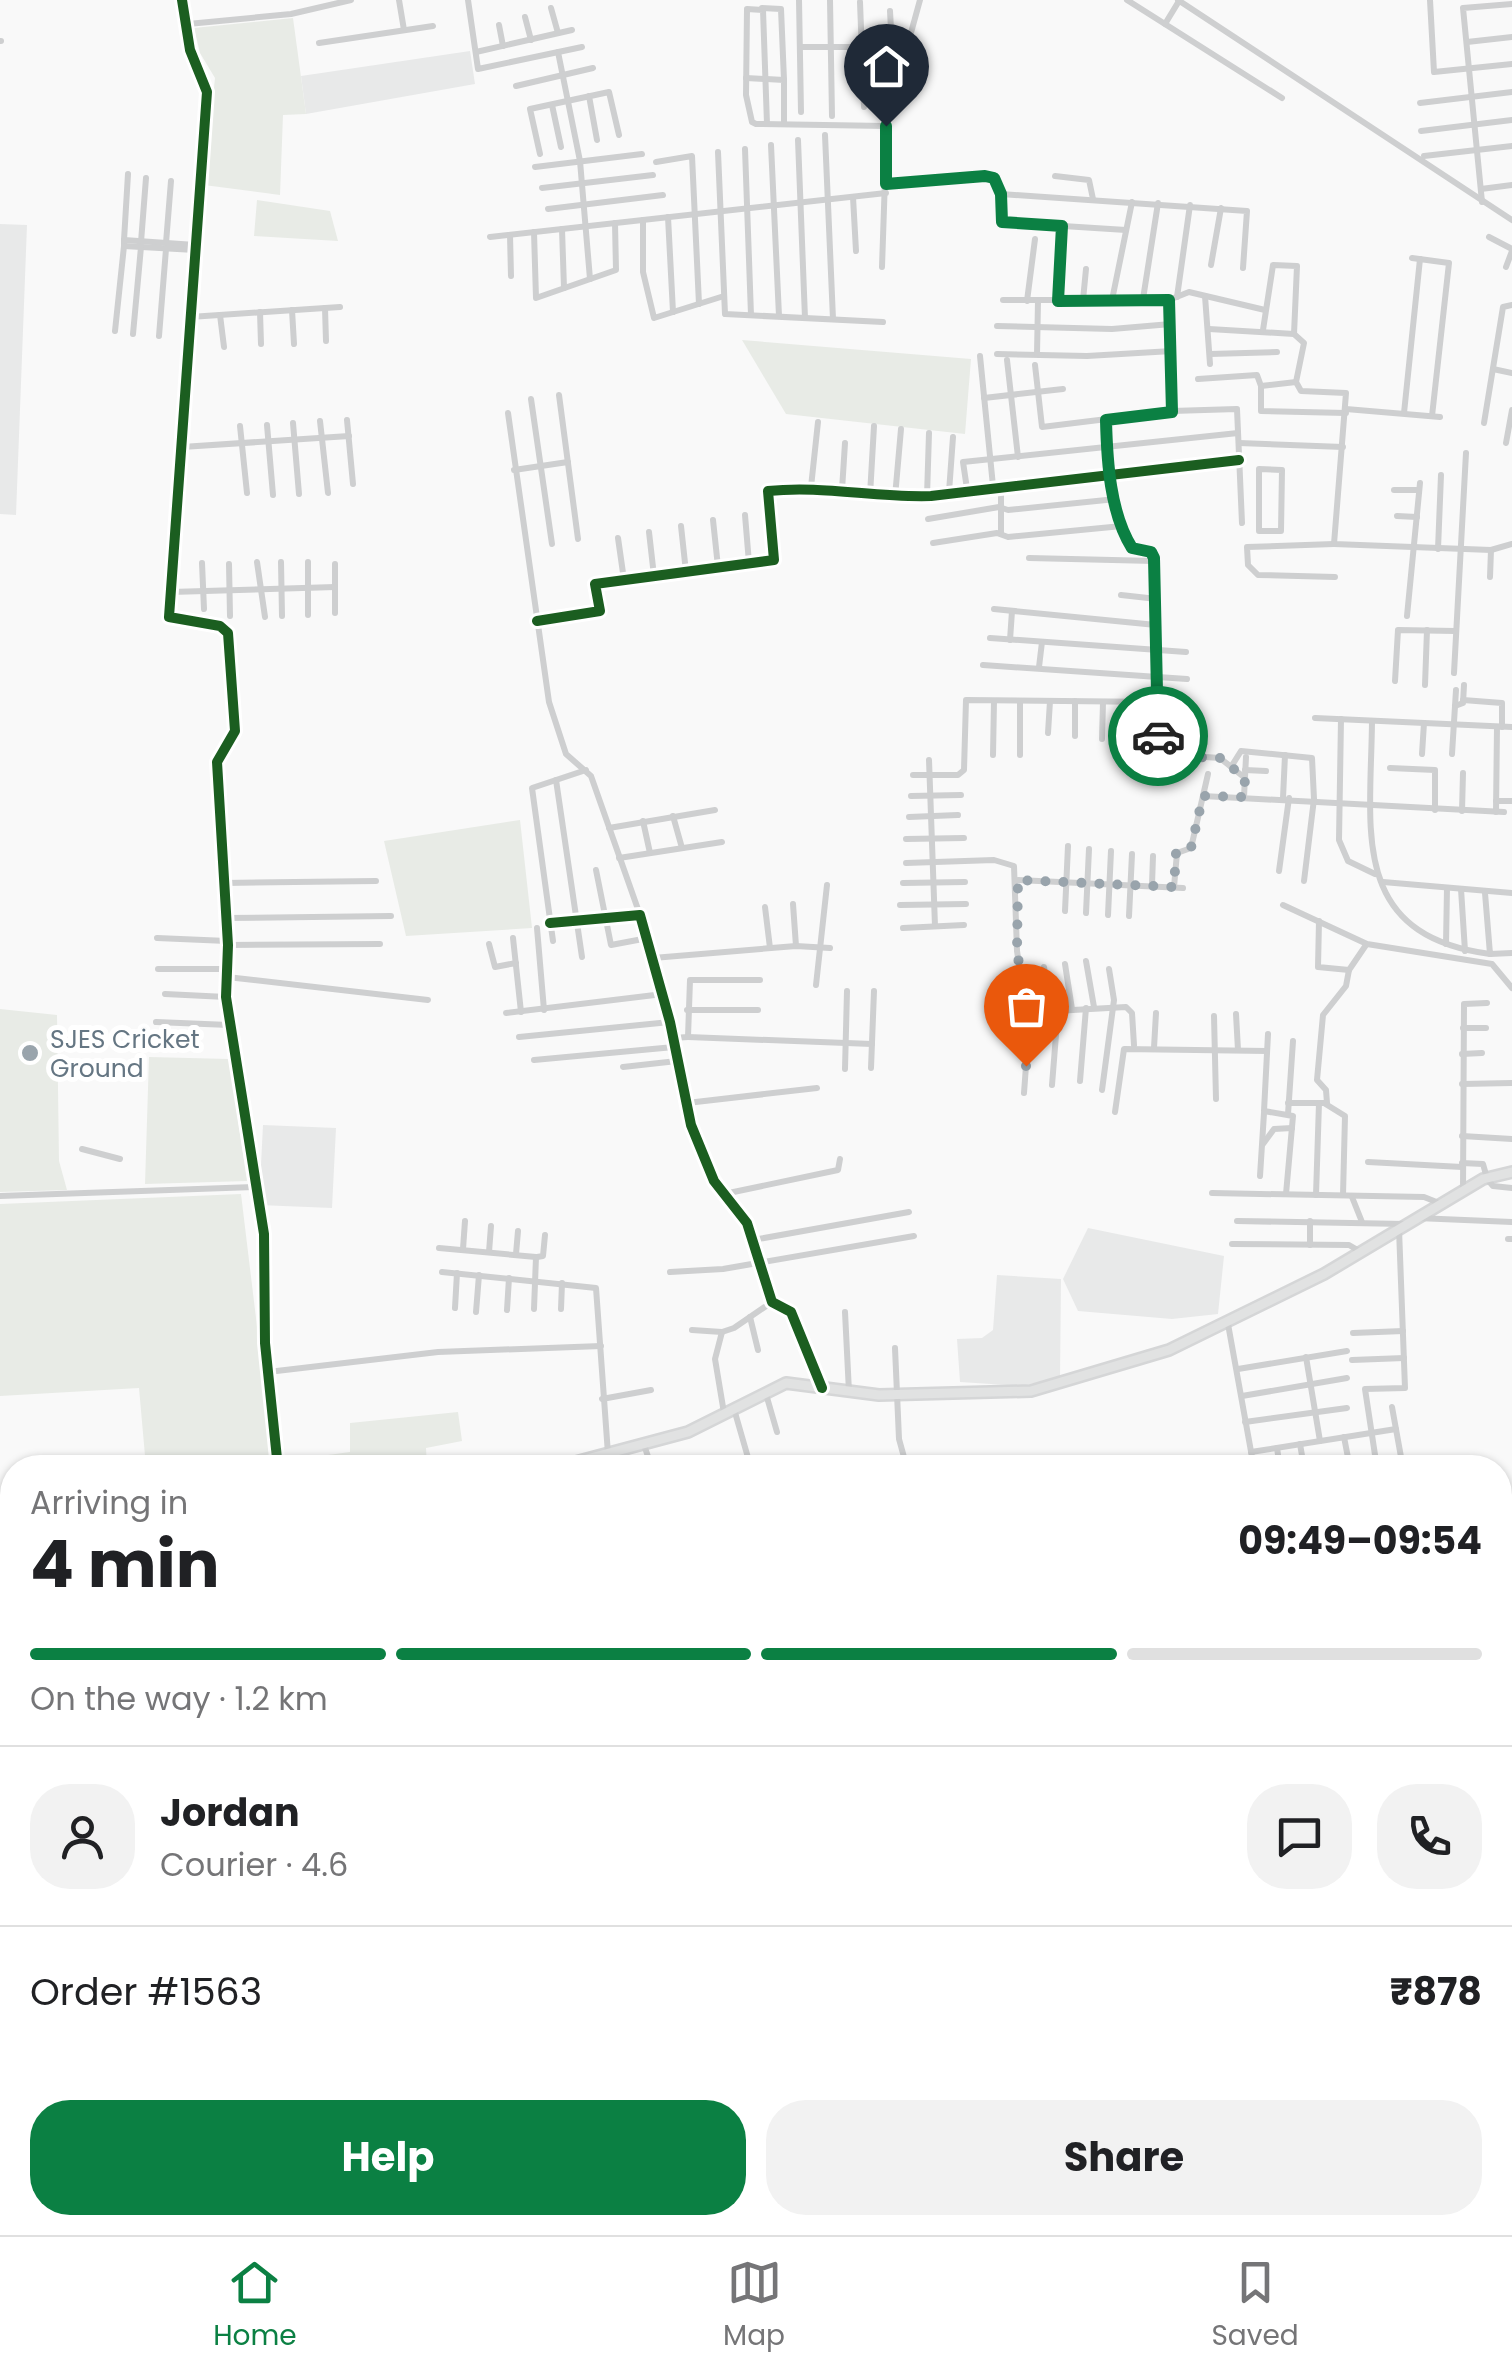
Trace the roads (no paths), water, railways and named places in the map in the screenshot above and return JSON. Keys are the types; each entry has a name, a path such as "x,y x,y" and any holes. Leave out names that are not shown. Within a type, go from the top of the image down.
{"main road":[{"path":"608,1455 688,1432 766,1392 801,1382 848,1394 1031,1390 1169,1350 1228,1324 1361,1252 1463,1190 1512,1172"}],"street":[{"path":"182,0 190,50 207,92 170,620 220,626 228,633 234,738 216,762 228,943 226,997 264,1234 268,1372 277,1455"},
{"path":"188,24 292,14 352,0"},
{"path":"400,0 404,30"},
{"path":"468,0 478,69 582,47"},
{"path":"781,0 784,124"},
{"path":"799,0 802,112"},
{"path":"830,0 832,116"},
{"path":"882,268 886,126 920,0"},
{"path":"1126,0 1282,98"},
{"path":"1165,24 1179,0 1512,220"},
{"path":"1430,0 1434,72 1512,64"},
{"path":"860,2 864,108"},
{"path":"1482,203 1463,8 1512,4"},
{"path":"551,8 558,34"},
{"path":"762,8 767,124"},
{"path":"781,10 744,10 752,122 886,126"},
{"path":"890,12 892,47"},
{"path":"526,16 530,40"},
{"path":"499,24 503,46"},
{"path":"319,43 433,26"},
{"path":"476,52 572,30"},
{"path":"1466,42 1512,37"},
{"path":"801,48 907,46"},
{"path":"558,52 580,161 590,280"},
{"path":"516,86 593,68"},
{"path":"746,78 784,80"},
{"path":"540,154 530,109 609,92 618,136"},
{"path":"1420,102 1512,92"},
{"path":"588,96 597,140"},
{"path":"552,104 561,148"},
{"path":"1421,131 1512,120"},
{"path":"825,135 832,319"},
{"path":"798,140 805,318"},
{"path":"771,145 780,316"},
{"path":"1424,156 1512,146"},
{"path":"745,149 751,315"},
{"path":"718,152 725,314 883,322"},
{"path":"535,167 642,154"},
{"path":"656,162 692,156 700,304"},
{"path":"115,331 128,174"},
{"path":"542,188 653,175"},
{"path":"490,237 854,197 886,188 985,176 994,178 1001,194 1002,222 1126,230"},
{"path":"1055,176 1089,180 1092,200"},
{"path":"134,334 146,178"},
{"path":"158,336 171,180"},
{"path":"1481,189 1512,186"},
{"path":"1001,194 1190,204 1250,213 1243,268"},
{"path":"548,209 663,196"},
{"path":"854,197 856,251"},
{"path":"1112,300 1132,202"},
{"path":"1144,298 1158,204"},
{"path":"1172,412 1173,298 1190,204"},
{"path":"1211,265 1220,208"},
{"path":"668,217 672,312"},
{"path":"643,220 643,272 654,318 724,296"},
{"path":"534,232 536,298 616,270 616,223"},
{"path":"1058,301 1062,226"},
{"path":"562,229 564,288"},
{"path":"510,235 511,276"},
{"path":"1489,237 1512,250 1506,267"},
{"path":"1027,301 1035,239"},
{"path":"124,243 195,248"},
{"path":"1198,380 1257,375 1261,411 1436,416 1449,264 1416,259 1404,413"},
{"path":"1263,330 1272,264 1299,268 1294,334"},
{"path":"1083,300 1086,269"},
{"path":"1003,300 1173,298 1189,292 1266,310"},
{"path":"1205,296 1210,364"},
{"path":"1037,354 1038,301"},
{"path":"1484,424 1502,308 1512,305"},
{"path":"190,317 340,307"},
{"path":"326,308 326,341"},
{"path":"292,310 294,344"},
{"path":"260,312 262,344"},
{"path":"220,315 224,347"},
{"path":"997,326 1171,324"},
{"path":"1209,329 1294,334 1304,343 1296,382 1301,391 1343,390 1346,411 1334,544"},
{"path":"997,354 1172,350"},
{"path":"1210,354 1277,352"},
{"path":"980,356 990,460 1002,508 1001,534"},
{"path":"1008,360 1018,457"},
{"path":"1036,365 1042,428 1234,406 1242,523"},
{"path":"1493,368 1512,373"},
{"path":"1261,386 1296,382"},
{"path":"984,398 1064,389"},
{"path":"559,395 578,539"},
{"path":"531,399 552,544"},
{"path":"1506,443 1512,410"},
{"path":"508,413 554,721 566,754 586,770 648,938 670,1022 690,1126 714,1181 747,1223 772,1302 791,1312 822,1388"},
{"path":"347,420 354,484"},
{"path":"1106,420 1110,475 1122,526 1130,546 1151,552 1154,560 1159,746 1164,756 1220,758 1245,774 1266,770"},
{"path":"320,422 328,493"},
{"path":"811,487 818,422"},
{"path":"293,423 298,494"},
{"path":"267,425 273,494"},
{"path":"240,426 247,494"},
{"path":"870,495 874,426"},
{"path":"896,498 900,429"},
{"path":"927,496 928,433"},
{"path":"967,490 963,462 1238,433"},
{"path":"182,447 349,436"},
{"path":"949,492 953,437"},
{"path":"842,490 845,442"},
{"path":"1238,443 1343,446"},
{"path":"1454,672 1466,453"},
{"path":"537,620 600,612 595,584 774,560 768,492 811,487 896,498 927,496 1239,460"},
{"path":"514,470 568,462"},
{"path":"1258,469 1282,470 1281,530 1268,531 1259,531 1258,469"},
{"path":"1438,548 1441,475"},
{"path":"1394,490 1420,486 1407,616"},
{"path":"928,519 1002,508 1116,499"},
{"path":"745,515 749,563"},
{"path":"1397,516 1417,517"},
{"path":"713,520 718,567"},
{"path":"682,526 686,572"},
{"path":"934,543 1122,526"},
{"path":"1268,531 1268,548"},
{"path":"650,532 654,576"},
{"path":"618,538 624,580"},
{"path":"1336,577 1258,575 1248,565 1247,547 1334,544 1491,550 1512,544"},
{"path":"1490,577 1491,550"},
{"path":"1029,558 1154,560"},
{"path":"258,562 265,618"},
{"path":"281,562 282,616"},
{"path":"308,562 308,615"},
{"path":"202,563 204,608"},
{"path":"229,564 230,616"},
{"path":"335,564 335,613"},
{"path":"171,592 335,588"},
{"path":"1121,596 1157,599"},
{"path":"994,609 1156,625"},
{"path":"1010,640 1012,611"},
{"path":"1395,681 1398,630 1455,631"},
{"path":"1425,684 1427,630"},
{"path":"990,638 1186,652"},
{"path":"1039,667 1042,642"},
{"path":"984,665 1187,679"},
{"path":"1464,685 1464,700"},
{"path":"1452,754 1456,690"},
{"path":"913,774 962,774 966,700 1158,702"},
{"path":"993,754 994,700"},
{"path":"1203,796 1500,812 1496,801 1502,703 1464,700 1455,706"},
{"path":"1020,701 1020,755"},
{"path":"1048,734 1050,701"},
{"path":"1075,702 1075,736"},
{"path":"1102,739 1103,702"},
{"path":"1128,743 1129,702"},
{"path":"1315,718 1512,727"},
{"path":"1341,720 1339,840 1348,860 1379,878 1512,893"},
{"path":"1372,721 1370,833 1379,878 1392,907 1446,944 1465,951 1512,953"},
{"path":"1422,754 1424,723"},
{"path":"1231,767 1241,751 1312,758 1314,799 1304,881"},
{"path":"1279,871 1286,755"},
{"path":"1244,797 1246,757"},
{"path":"928,760 934,926"},
{"path":"1390,768 1435,770 1435,810"},
{"path":"553,940 532,788 586,770"},
{"path":"1462,811 1463,773"},
{"path":"1018,880 1178,887 1176,853 1191,848 1208,774"},
{"path":"556,780 582,958"},
{"path":"911,796 961,795"},
{"path":"1496,801 1512,801"},
{"path":"608,828 715,810"},
{"path":"674,816 682,848"},
{"path":"909,817 958,816"},
{"path":"643,821 650,853"},
{"path":"906,839 964,838"},
{"path":"618,858 722,842"},
{"path":"1065,911 1068,846"},
{"path":"1086,912 1089,849"},
{"path":"1108,914 1110,851"},
{"path":"1129,916 1132,854"},
{"path":"1152,886 1153,856"},
{"path":"906,862 1009,863 1018,880 1017,951 1026,1008 1030,1012 1024,1093"},
{"path":"596,870 612,945 648,938"},
{"path":"224,883 376,880"},
{"path":"903,884 965,882"},
{"path":"816,985 827,884"},
{"path":"1446,944 1447,888"},
{"path":"1461,889 1465,951"},
{"path":"1486,893 1490,954"},
{"path":"793,904 796,946"},
{"path":"900,906 966,904"},
{"path":"1282,906 1367,944 1492,964 1512,988"},
{"path":"765,908 770,948"},
{"path":"550,923 640,915"},
{"path":"226,918 391,916"},
{"path":"1319,921 1318,967 1349,970"},
{"path":"903,928 964,926"},
{"path":"536,928 544,1010"},
{"path":"157,938 228,943 380,944"},
{"path":"512,938 522,1012"},
{"path":"489,944 495,967 516,963"},
{"path":"1316,1195 1326,1090 1317,1080 1323,1014 1346,986 1349,970 1367,944"},
{"path":"653,958 796,946 830,948"},
{"path":"1080,1081 1090,1008 1086,961"},
{"path":"1065,964 1072,1009"},
{"path":"1044,967 1054,1011 1052,1085"},
{"path":"158,969 227,973 428,1000"},
{"path":"1102,1090 1112,1006 1110,969"},
{"path":"688,1037 693,979 760,980"},
{"path":"871,1068 874,991"},
{"path":"845,1068 847,992"},
{"path":"165,994 226,997"},
{"path":"506,1013 663,994"},
{"path":"1463,1190 1464,1004 1487,1003"},
{"path":"1020,1013 1126,1007 1132,1014 1134,1045"},
{"path":"688,1010 758,1010"},
{"path":"1154,1048 1156,1012"},
{"path":"1236,1014 1238,1050"},
{"path":"1214,1016 1216,1099"},
{"path":"156,1022 228,1026"},
{"path":"519,1036 670,1022"},
{"path":"1463,1028 1486,1028"},
{"path":"1260,1176 1268,1034"},
{"path":"534,1060 688,1037 872,1044"},
{"path":"1288,1114 1292,1042"},
{"path":"1115,1112 1122,1052 1134,1045 1267,1050"},
{"path":"1462,1054 1482,1054"},
{"path":"623,1067 677,1061"},
{"path":"1462,1084 1512,1083"},
{"path":"687,1103 818,1088"},
{"path":"1288,1103 1323,1103 1346,1120 1348,1196 1362,1222"},
{"path":"1264,1111 1293,1116 1286,1194"},
{"path":"1262,1144 1274,1129 1292,1128"},
{"path":"1462,1136 1512,1139"},
{"path":"82,1149 120,1160"},
{"path":"724,1194 838,1170 840,1159"},
{"path":"1368,1162 1483,1164 1493,1186 1512,1188"},
{"path":"0,1196 254,1186"},
{"path":"1212,1193 1424,1197 1440,1203"},
{"path":"753,1240 910,1212"},
{"path":"1416,1218 1428,1222 1512,1222"},
{"path":"462,1250 465,1220"},
{"path":"1237,1221 1402,1226 1406,1388 1365,1389 1374,1455"},
{"path":"1310,1221 1310,1245"},
{"path":"489,1252 492,1226"},
{"path":"516,1255 518,1231"},
{"path":"439,1248 537,1258 543,1256 545,1235"},
{"path":"670,1272 760,1262 914,1236"},
{"path":"1232,1244 1349,1245 1361,1252"},
{"path":"534,1310 537,1258"},
{"path":"442,1272 597,1290 608,1455"},
{"path":"455,1308 457,1273"},
{"path":"476,1312 479,1275"},
{"path":"506,1310 509,1278"},
{"path":"561,1310 562,1283"},
{"path":"692,1330 722,1332 772,1302"},
{"path":"845,1312 848,1394"},
{"path":"750,1317 758,1350"},
{"path":"1228,1324 1252,1455"},
{"path":"1353,1333 1403,1331"},
{"path":"722,1332 716,1358 729,1411 746,1455"},
{"path":"268,1372 450,1351 601,1346"},
{"path":"895,1348 899,1439 903,1455"},
{"path":"1238,1369 1348,1351"},
{"path":"1306,1357 1320,1441"},
{"path":"1352,1360 1404,1358"},
{"path":"1242,1396 1347,1378"},
{"path":"602,1399 652,1390"},
{"path":"766,1392 777,1432"},
{"path":"1392,1407 1401,1455"},
{"path":"1245,1422 1346,1408"},
{"path":"1251,1452 1396,1428"},
{"path":"1344,1437 1347,1455"},
{"path":"1300,1444 1302,1455"},
{"path":"644,1446 647,1455"},
{"path":"1277,1448 1278,1455"}],"place":[{"name":"SJES Cricket Ground","path":"30,1053"}]}
